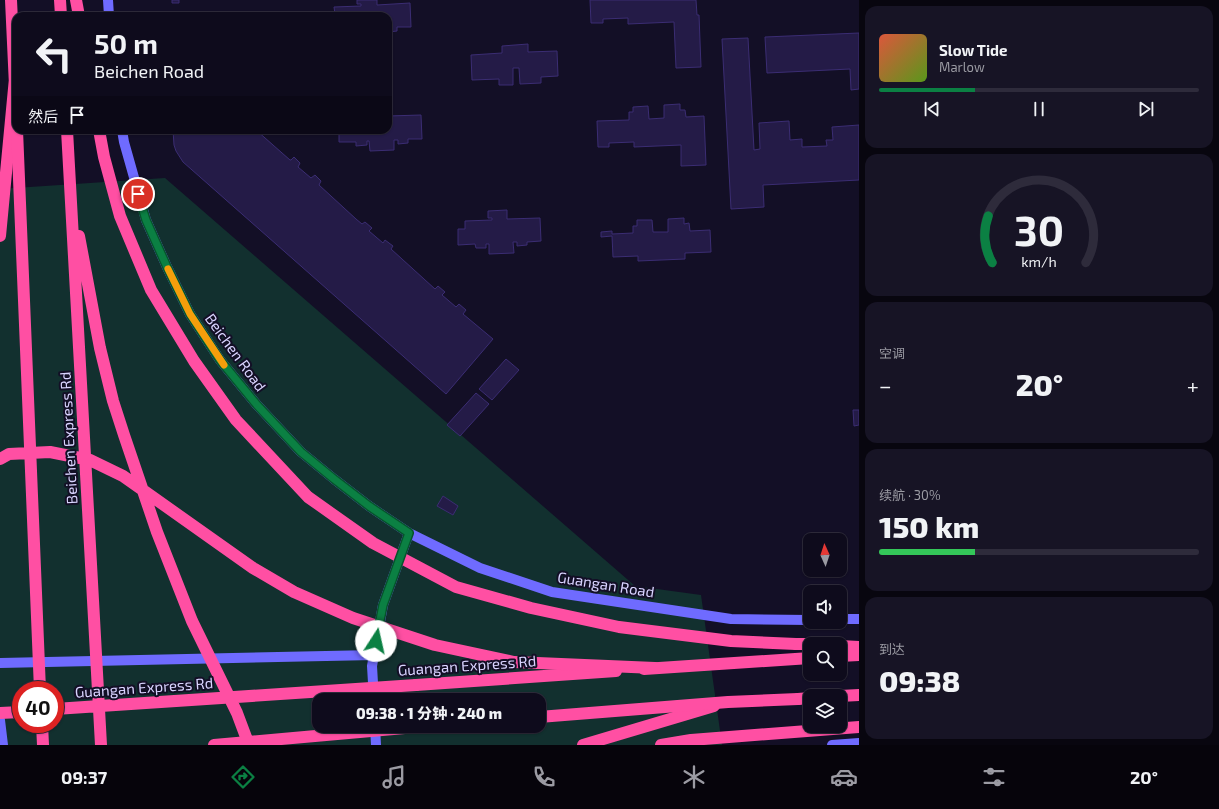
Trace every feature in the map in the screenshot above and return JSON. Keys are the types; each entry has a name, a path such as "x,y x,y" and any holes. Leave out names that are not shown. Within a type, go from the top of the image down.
{"highway":[{"path":"11,0 12,23"},
{"path":"60,0 61,12"},
{"path":"76,0 78,12"},
{"path":"0,236 12,110"},
{"path":"17,134 40,681"},
{"name":"Beichen Express Rd","path":"67,134 101,745"},
{"path":"100,134 104,157 120,216 150,290 194,361 236,420 308,497 373,543 456,587 531,608 620,627 730,641 803,644"},
{"path":"70,184 100,348 113,401 157,532 192,621 237,713 249,745"},
{"path":"0,459 9,454 50,452 90,460 123,476 253,568 294,592 353,618 435,645 514,662 655,668"},
{"path":"847,646 859,647"},
{"path":"847,656 859,655"},
{"name":"Guangan Express Rd","path":"64,708 803,658"},
{"path":"847,696 859,695"},
{"path":"546,716 728,702 803,698"},
{"path":"583,745 728,702"},
{"path":"0,713 12,712"},
{"path":"661,745 691,740 859,727"},
{"path":"42,733 43,745"},
{"path":"214,745 347,733"}],"main road":[{"path":"108,0 109,12"},
{"name":"Beichen Road","path":"123,134 146,220 190,314 220,360 257,405 301,452 369,506 409,533"},
{"path":"374,693 372,666 383,605 409,533"},
{"name":"Guangan Road","path":"409,533 480,568 552,592 731,619 803,620"},
{"path":"847,619 859,619"},
{"path":"0,663 374,655"},
{"path":"0,720 3,745"},
{"path":"375,733 376,745"},
{"path":"832,745 859,743"}],"green space":[{"path":"165,178 635,586 701,595 722,745 0,745 0,189"}],"building":[{"path":"172,0 179,0 179,3 172,3"},
{"path":"357,0 377,0 377,5 410,3 411,27 397,27 397,31 392,32 392,12 335,12 334,7 361,6 361,4 357,4"},
{"path":"590,0 696,0 697,15 699,15 701,67 676,68 674,22 628,24 628,18 603,19 603,23 591,23"},
{"path":"859,33 859,89 851,90 850,69 767,73 765,37"},
{"path":"748,38 754,150 760,149 759,123 789,121 790,140 802,139 802,147 827,146 826,140 833,140 832,127 859,125 859,180 763,185 764,207 731,209 722,39"},
{"path":"528,44 528,52 557,51 558,76 541,77 541,83 520,84 519,68 513,68 513,85 499,85 499,79 472,80 471,55 502,53 502,46"},
{"path":"680,104 680,110 685,110 686,117 704,116 706,165 681,166 681,145 634,147 634,142 609,143 609,147 598,147 597,121 629,120 629,112 633,112 633,107 648,106 649,119 664,118 664,105"},
{"path":"421,115 422,139 408,139 408,143 398,144 398,140 394,140 394,150 370,151 369,141 367,141 367,145 356,146 356,142 339,142 339,134 392,134 392,116"},
{"path":"173,134 261,134 290,160 294,157 300,163 298,167 311,178 315,175 321,181 319,185 362,224 365,222 372,228 369,231 383,243 385,240 393,246 391,249 435,289 438,286 445,292 442,295 456,307 459,304 466,310 463,314 493,339 446,394 183,162 174,145"},
{"path":"507,210 507,219 540,218 541,241 527,242 527,245 517,246 517,242 513,242 514,253 489,254 489,244 486,244 486,248 476,248 475,244 458,245 458,229 465,229 465,221 492,220 492,218 488,218 488,211"},
{"path":"684,218 684,224 689,223 690,231 710,230 711,252 685,253 685,259 638,261 638,256 613,257 612,236 601,237 601,232 612,231 612,234 633,233 633,226 637,226 637,220 652,220 653,232 668,232 668,219"},
{"path":"506,359 519,370 492,400 479,389"},
{"path":"476,393 489,404 460,436 447,425"},
{"path":"853,410 859,410 859,425 854,426"},
{"path":"443,496 458,506 453,515 437,506"}],"slow traffic":[{"path":"168,269 190,314 224,365"}],"route":[{"path":"138,194 146,220 190,314 220,360 257,405 301,452 369,506 409,533 383,605 376,641"}]}
